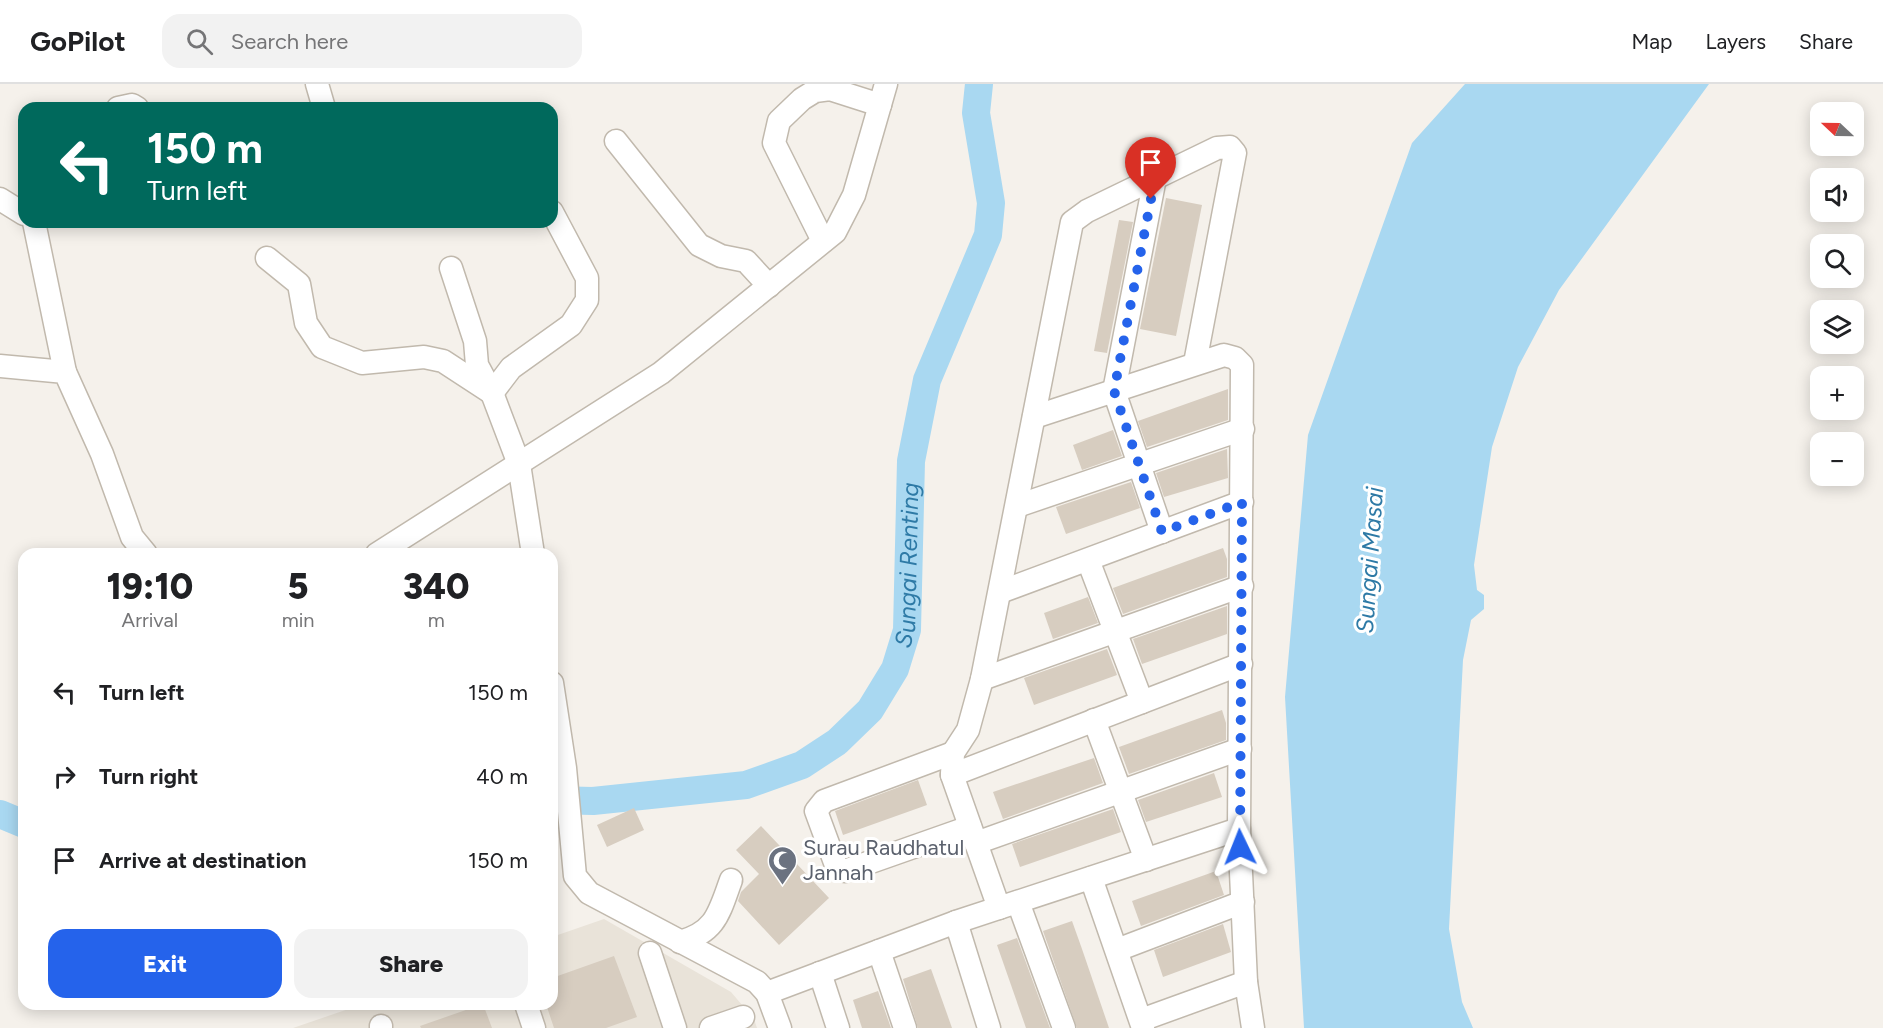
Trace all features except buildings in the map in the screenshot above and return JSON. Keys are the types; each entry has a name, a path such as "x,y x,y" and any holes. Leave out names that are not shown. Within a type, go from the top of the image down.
{"street":[{"path":"317,84 322,102"},
{"path":"386,548 661,373 835,232 854,195 883,95 829,86 802,99 779,121 774,133 774,143 823,241"},
{"path":"616,141 699,245 721,256 746,261 768,286"},
{"path":"1064,1028 1008,905 973,835 953,764 968,730 982,680 1072,222 1088,211 1155,178 1223,146 1230,147 1235,153 1195,363"},
{"path":"1155,178 1114,391 1162,532"},
{"path":"0,199 18,210"},
{"path":"492,393 511,368 571,325 587,300 587,278 558,223"},
{"path":"35,228 65,372 102,454 132,537 141,548"},
{"path":"267,258 298,284 306,323 322,347 362,363 424,357 443,361 492,393"},
{"path":"451,268 476,341 477,365 492,393 519,464 532,548"},
{"path":"1034,417 1224,355 1235,358 1242,365 1239,829 1246,982 1253,1028"},
{"path":"0,366 65,372"},
{"path":"1017,506 1243,429"},
{"path":"1000,592 1242,502"},
{"path":"1088,560 1142,702"},
{"path":"982,680 1242,586"},
{"path":"1240,748 1120,791 845,871 840,870 835,864 816,811 818,805 824,801 953,764 1001,756 1241,664"},
{"path":"1094,720 1146,860"},
{"path":"558,722 565,768 575,876 589,893 757,982 767,993 780,1028"},
{"path":"968,730 982,748 1001,756"},
{"path":"767,993 956,922 1239,829"},
{"path":"1091,878 1142,1024 1246,982"},
{"path":"680,942 701,936 719,914 731,880"},
{"path":"1117,950 1243,902"},
{"path":"956,922 989,1028"},
{"path":"879,951 905,1028"},
{"path":"650,953 675,1028"},
{"path":"820,974 837,1028"},
{"path":"528,1010 534,1028"},
{"path":"711,1028 743,1017"}],"shaded area":[{"path":"604,919 731,992 754,1019 757,1028 293,1028 346,1010 558,1010 558,935"}],"water":[{"name":"Sungai Masai","path":"1465,84 1709,84 1559,290 1518,367 1492,447 1474,565 1477,590 1484,595 1484,609 1471,620 1463,660 1449,929 1462,1002 1473,1028 1304,1028 1285,697 1308,435 1412,143"}],"waterway":[{"name":"Sungai Renting","path":"558,800 593,801 746,785 802,765 837,742 870,710 895,669 907,630 911,461 927,380 988,235 991,203 976,113 979,84"},
{"name":"Sungai Renting","path":"0,814 18,822"}],"place":[{"name":"Surau Raudhatul Jannah","path":"782,886"}],"route":[{"path":"1151,199 1114,391 1162,532 1242,502 1240,847"}]}
